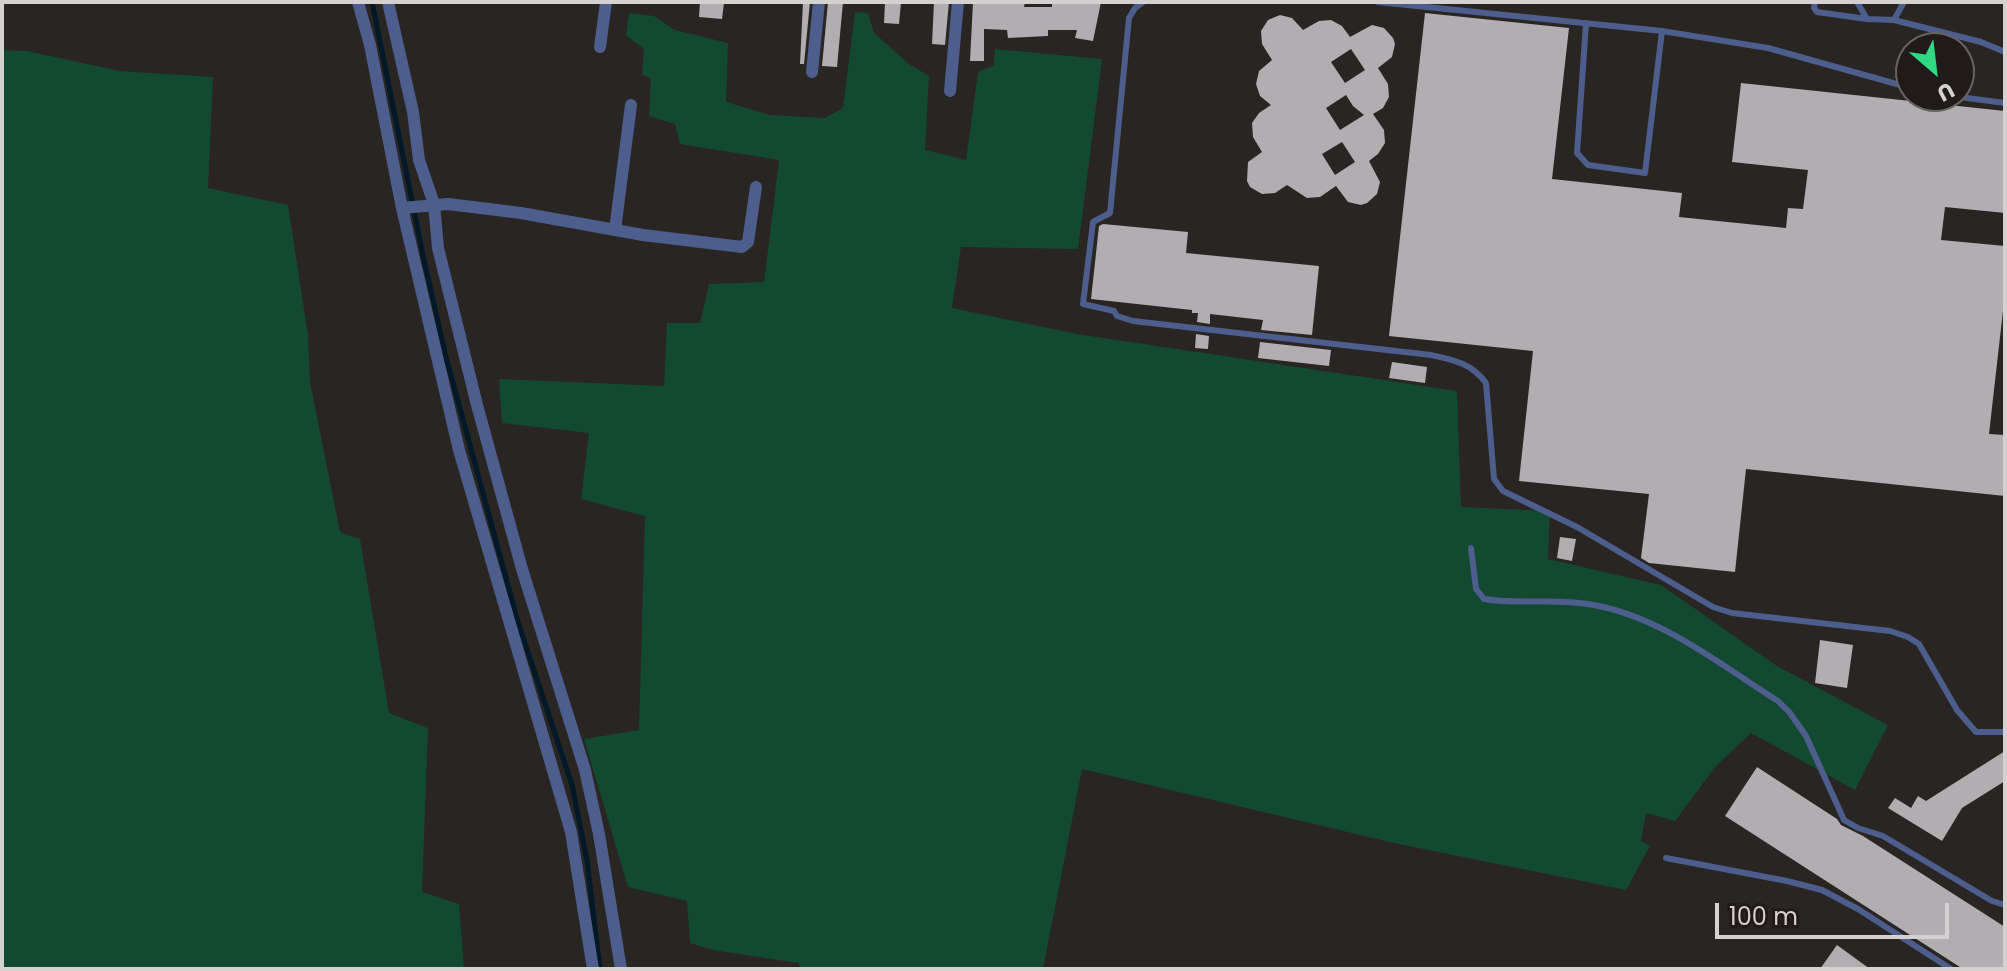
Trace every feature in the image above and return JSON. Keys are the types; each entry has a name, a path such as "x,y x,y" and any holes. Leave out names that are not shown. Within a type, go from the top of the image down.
{"street":[{"path":"358,2 459,450 575,836 593,969"},
{"path":"388,2 413,112 419,160 432,204 447,294 495,472 585,770 621,969"},
{"path":"600,47 606,2"},
{"path":"812,72 819,2"},
{"path":"950,91 958,2"},
{"path":"615,230 631,105"},
{"path":"406,208 448,204 742,247 748,242 756,187"},
{"path":"426,297 447,294"},
{"path":"575,836 596,834"}],"lane":[{"path":"1143,2 1129,18 1110,213 1093,222 1083,304 1114,311 1117,316 1133,321 1431,355 1462,362 1477,371 1486,383 1494,479 1503,491 1577,527 1713,607 1732,613 1890,631 1908,637 1919,644 1957,710 1976,732 2005,732"},
{"path":"1378,2 1662,31 1781,51 1895,83"},
{"path":"1815,2 1813,6 1817,12 1894,20 1957,35 2005,52"},
{"path":"1857,2 1867,19"},
{"path":"1894,20 1904,2"},
{"path":"1586,24 1577,153 1588,165 1645,173 1662,31"},
{"path":"1975,99 2005,103"},
{"path":"1471,548 1476,589 1484,599 1510,603 1559,601 1591,604 1663,627 1778,701 1806,736 1844,820 1883,836 1992,901 2005,905"},
{"path":"1666,858 1822,890 1858,909 1951,969"}],"green space":[{"path":"855,12 868,13 874,33 909,64 929,76 925,150 966,160 978,72 994,65 995,49 1102,59 1078,249 961,247 952,308 1077,334 1457,391 1461,507 1550,511 1548,559 1661,585 1777,666 1888,725 1855,790 1751,733 1715,767 1675,821 1646,813 1641,841 1650,846 1626,890 1394,843 1082,769 1043,969 800,969 799,963 713,950 690,943 687,901 628,887 584,739 639,730 645,516 581,499 589,433 502,423 499,379 664,386 667,323 700,323 709,284 764,282 779,160 680,144 675,124 649,116 651,79 642,74 644,49 626,35 629,13 654,16 675,30 728,43 726,102 770,115 825,118 843,108"},
{"path":"2,50 27,51 120,71 213,77 208,188 288,205 308,335 310,382 340,532 360,539 389,713 428,728 422,892 459,904 464,969 2,969"}],"building":[{"path":"700,2 724,3 722,19 699,17"},
{"path":"803,2 810,2 804,64 800,64"},
{"path":"828,2 843,2 837,67 822,66"},
{"path":"885,2 901,2 899,24 884,23"},
{"path":"934,2 949,2 945,45 932,44"},
{"path":"973,2 1025,2 1024,7 1052,7 1052,2 1101,2 1093,41 1075,38 1077,30 1048,30 1048,36 1008,38 1007,30 984,29 984,61 970,61"},
{"path":"1425,13 1569,28 1552,179 1682,193 1679,217 1786,228 1788,208 1803,209 1808,170 1732,162 1741,83 1895,99 1895,112 1975,112 1975,108 2005,111 2005,213 1945,207 1941,240 2005,246 2005,293 1989,434 2005,435 2005,496 1746,469 1735,572 1649,563 1641,558 1649,494 1519,481 1533,351 1389,336"},
{"path":"1280,15 1292,18 1303,30 1319,21 1331,20 1342,26 1350,37 1372,25 1384,28 1393,38 1392,57 1378,68 1388,84 1389,97 1383,108 1373,114 1384,130 1385,143 1369,161 1380,182 1377,194 1367,203 1348,202 1336,186 1320,197 1307,198 1287,185 1275,193 1262,194 1250,187 1247,181 1248,162 1262,152 1253,137 1252,123 1259,113 1271,105 1260,96 1256,84 1259,71 1272,60 1262,44 1261,31 1268,20","holes":["1351,49 1365,70 1345,83 1331,62","1346,95 1364,115 1340,130 1326,108","1342,142 1355,162 1335,175 1322,154"]},
{"path":"1099,226 1188,232 1186,253 1319,266 1312,335 1261,330 1263,320 1210,314 1210,324 1197,322 1198,313 1192,313 1192,310 1091,299"},
{"path":"1196,334 1209,336 1208,349 1195,348"},
{"path":"1260,342 1331,350 1329,366 1258,358"},
{"path":"1392,362 1427,367 1425,383 1389,378"},
{"path":"1560,537 1576,539 1572,561 1557,558"},
{"path":"1820,640 1853,645 1847,688 1815,683"},
{"path":"2005,751 2005,781 1962,808 1942,841 1888,808 1895,798 1911,808 1918,796 1926,801"},
{"path":"1757,767 1837,819 1841,825 2005,927 2005,969 1963,969 1725,816"},
{"path":"1837,945 1870,969 1820,969"}],"waterway":[{"path":"372,2 446,357 518,622 572,785 587,860 600,969"}]}
